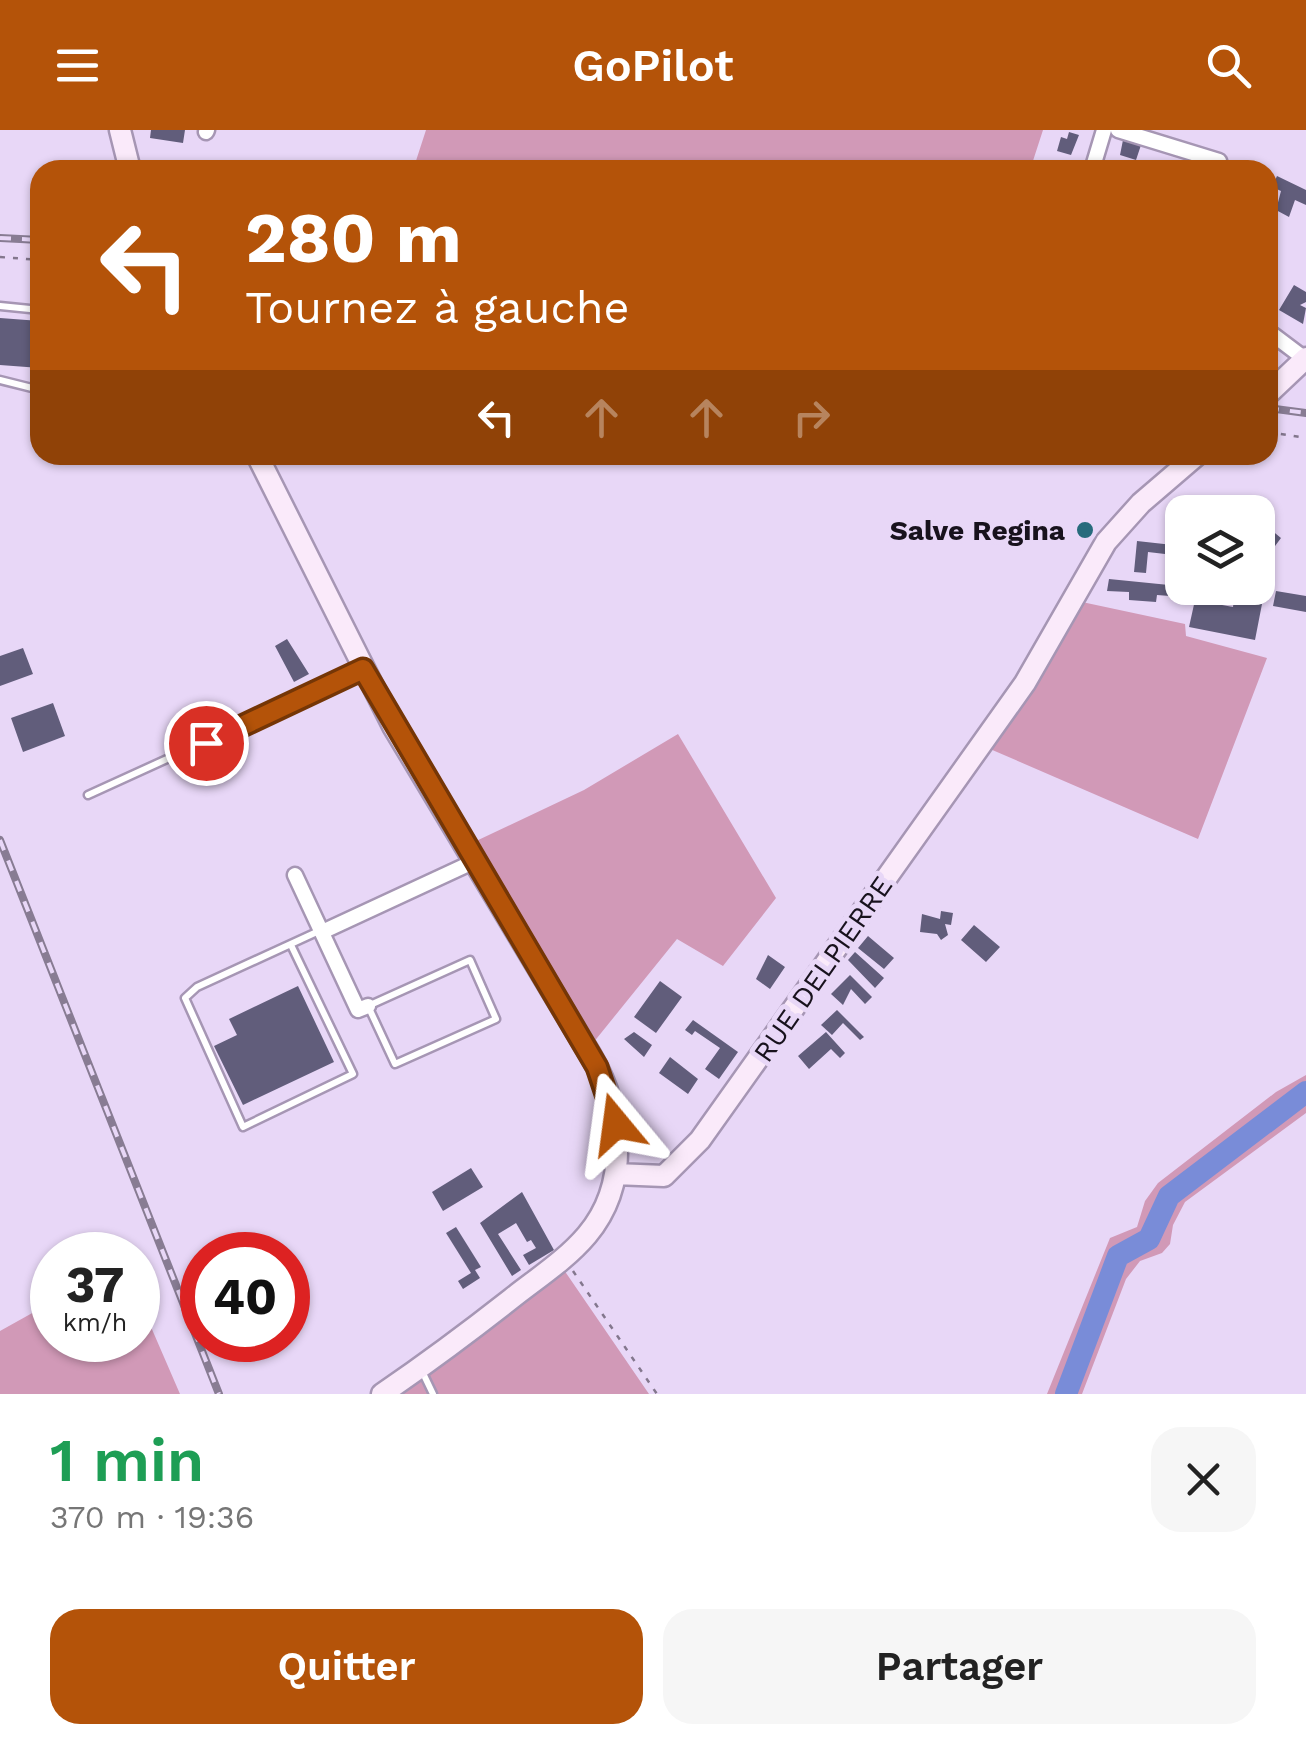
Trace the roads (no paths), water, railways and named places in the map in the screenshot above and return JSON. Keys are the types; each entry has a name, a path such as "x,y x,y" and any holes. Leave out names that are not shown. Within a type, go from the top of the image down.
{"street":[{"path":"120,130 128,160"},
{"path":"1095,160 1104,130"},
{"path":"1118,130 1216,160"},
{"path":"1278,339 1306,358 1278,385"},
{"path":"262,465 363,669 602,1076 615,1114 614,1174 598,1220 564,1258 382,1394"},
{"name":"RUE DELPIERRE","path":"614,1174 664,1176 700,1140 1025,683 1106,542 1187,465"},
{"path":"321,931 473,862"},
{"path":"295,875 358,1010 368,1006"}],"lane":[{"path":"0,306 30,309"},
{"path":"0,380 30,388"},
{"path":"88,795 363,669"},
{"path":"290,945 353,1074 242,1127 185,998 197,987 290,945 321,931"},
{"path":"470,960 496,1019 395,1064 368,1006 470,960"},
{"path":"420,1368 433,1394"}],"waterway":[{"path":"1066,1394 1118,1256 1149,1239 1169,1196 1306,1092"}],"railway":[{"path":"0,238 30,240"},
{"path":"1278,409 1306,413"},
{"path":"0,840 219,1394"}],"place":[{"name":"Salve Regina","path":"1085,530"}]}
